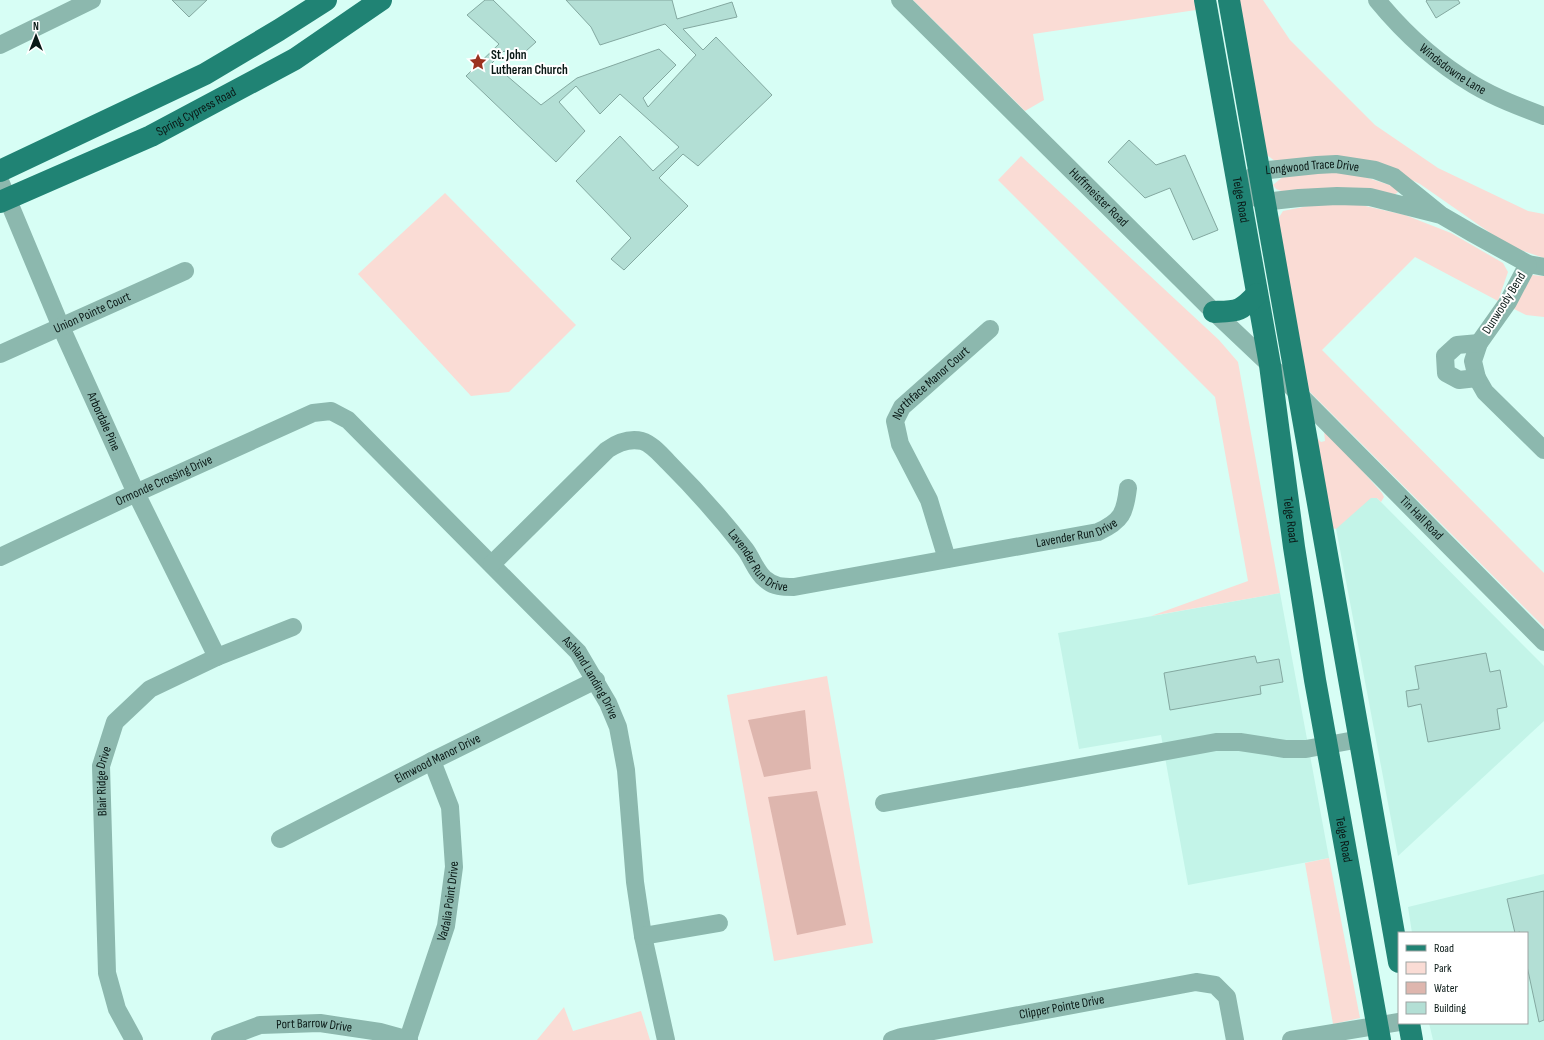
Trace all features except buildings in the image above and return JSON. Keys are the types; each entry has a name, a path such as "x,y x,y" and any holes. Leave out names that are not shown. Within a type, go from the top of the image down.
{"main road":[{"path":"0,171 205,74 326,0"},
{"name":"Telge Road","path":"1205,0 1270,365 1294,548 1315,680 1379,1032"},
{"name":"Telge Road","path":"1229,0 1398,956"},
{"name":"Spring Cypress Road","path":"3,194 151,136 295,59 372,3"},
{"path":"205,74 218,100"},
{"path":"1214,312 1234,311 1245,307 1258,294"},
{"path":"1409,1024 1412,1040"}],"street":[{"path":"0,45 92,0"},
{"name":"Huffmeister Road","path":"900,0 1298,394"},
{"name":"Windsdowne Lane","path":"1377,0 1391,17 1441,63 1474,85 1508,103 1544,116"},
{"name":"Longwood Trace Drive","path":"1239,188 1259,171 1336,164 1375,170 1394,176 1441,215 1536,265"},
{"path":"1239,188 1264,202"},
{"name":"Arbordale Pine","path":"3,194 136,493 217,657"},
{"name":"Longwood Trace Drive","path":"1264,202 1337,196 1370,197 1441,215"},
{"name":"Dunwoody Bend","path":"1536,265 1479,343 1473,361 1477,378 1485,392 1544,450"},
{"name":"Union Pointe Court","path":"0,354 185,271"},
{"name":"Northface Manor Court","path":"947,559 929,500 900,444 895,421 902,407 990,328"},
{"name":"Dunwoody Bend","path":"1477,378 1459,380 1446,373 1445,356 1457,345 1479,343"},
{"name":"Tin Hall Road","path":"1298,394 1544,642"},
{"name":"Ormonde Crossing Drive","path":"0,557 136,493 313,413 331,411"},
{"name":"Ashland Landing Drive","path":"331,411 348,420 492,564 578,652 596,680 618,727 626,770 634,874 643,936 666,1040"},
{"name":"Lavender Run Drive","path":"492,564 607,450 615,444 633,440 643,441 654,449 688,482 719,516 746,550 764,578 772,584 781,587 794,587 1098,532 1108,528 1120,518 1126,505 1128,488"},
{"name":"Blair Ridge Drive","path":"134,1040 117,1009 107,973 101,766 115,722 150,689 217,657 293,627"},
{"name":"Elmwood Manor Drive","path":"280,839 432,761 596,680"},
{"path":"884,803 1216,742 1240,742 1285,748 1306,748 1360,739"},
{"name":"Vadalia Point Drive","path":"409,1040 446,926 454,867 450,807 432,761"},
{"path":"643,936 719,923"},
{"name":"Clipper Pointe Drive","path":"892,1040 901,1037 1196,982 1215,985 1227,997 1235,1040"},
{"path":"1291,1040 1379,1032 1398,1022"},
{"name":"Port Barrow Drive","path":"220,1040 260,1026 320,1023 380,1032 409,1040"}],"shaded area":[{"path":"1372,493 1544,666 1544,721 1398,856 1335,523"},
{"path":"1280,593 1329,858 1188,885 1161,735 1079,749 1058,633"},
{"path":"1544,874 1544,1040 1433,1040 1429,1024 1528,1024 1528,932 1412,932 1408,907"}],"green space":[{"path":"913,0 1194,0 1196,10 1033,34 1044,100 1025,111"},
{"path":"1237,0 1263,0 1290,40 1375,125 1438,168 1528,211 1544,214 1544,258 1509,246 1420,184 1397,173 1275,161 1268,156 1262,149"},
{"path":"1021,156 1219,340 1238,362 1280,593 1151,616 1248,581 1215,397 998,180"},
{"path":"1337,171 1365,177 1396,187 1398,192 1393,196 1284,192 1276,189 1273,185 1285,175"},
{"path":"445,193 576,325 509,392 471,396 358,274"},
{"path":"1313,205 1361,205 1405,215 1451,233 1503,263 1508,272 1498,301 1415,257 1322,350 1544,573 1544,627 1306,388 1276,222 1283,211"},
{"path":"1532,275 1544,276 1544,317 1526,315 1512,308"},
{"path":"1324,431 1329,433 1384,497 1381,502 1377,498 1371,498 1336,529 1332,528 1316,437 1321,442 1325,441"},
{"path":"827,676 873,943 774,961 727,695"},
{"path":"1329,858 1360,1018 1333,1024 1305,863"},
{"path":"564,1007 573,1031 641,1011 650,1040 537,1040"}],"water":[{"path":"805,710 811,769 764,777 748,720"},
{"path":"817,791 846,925 797,935 768,797"}],"place":[{"name":"St. John Lutheran Church","path":"478,62"}]}
